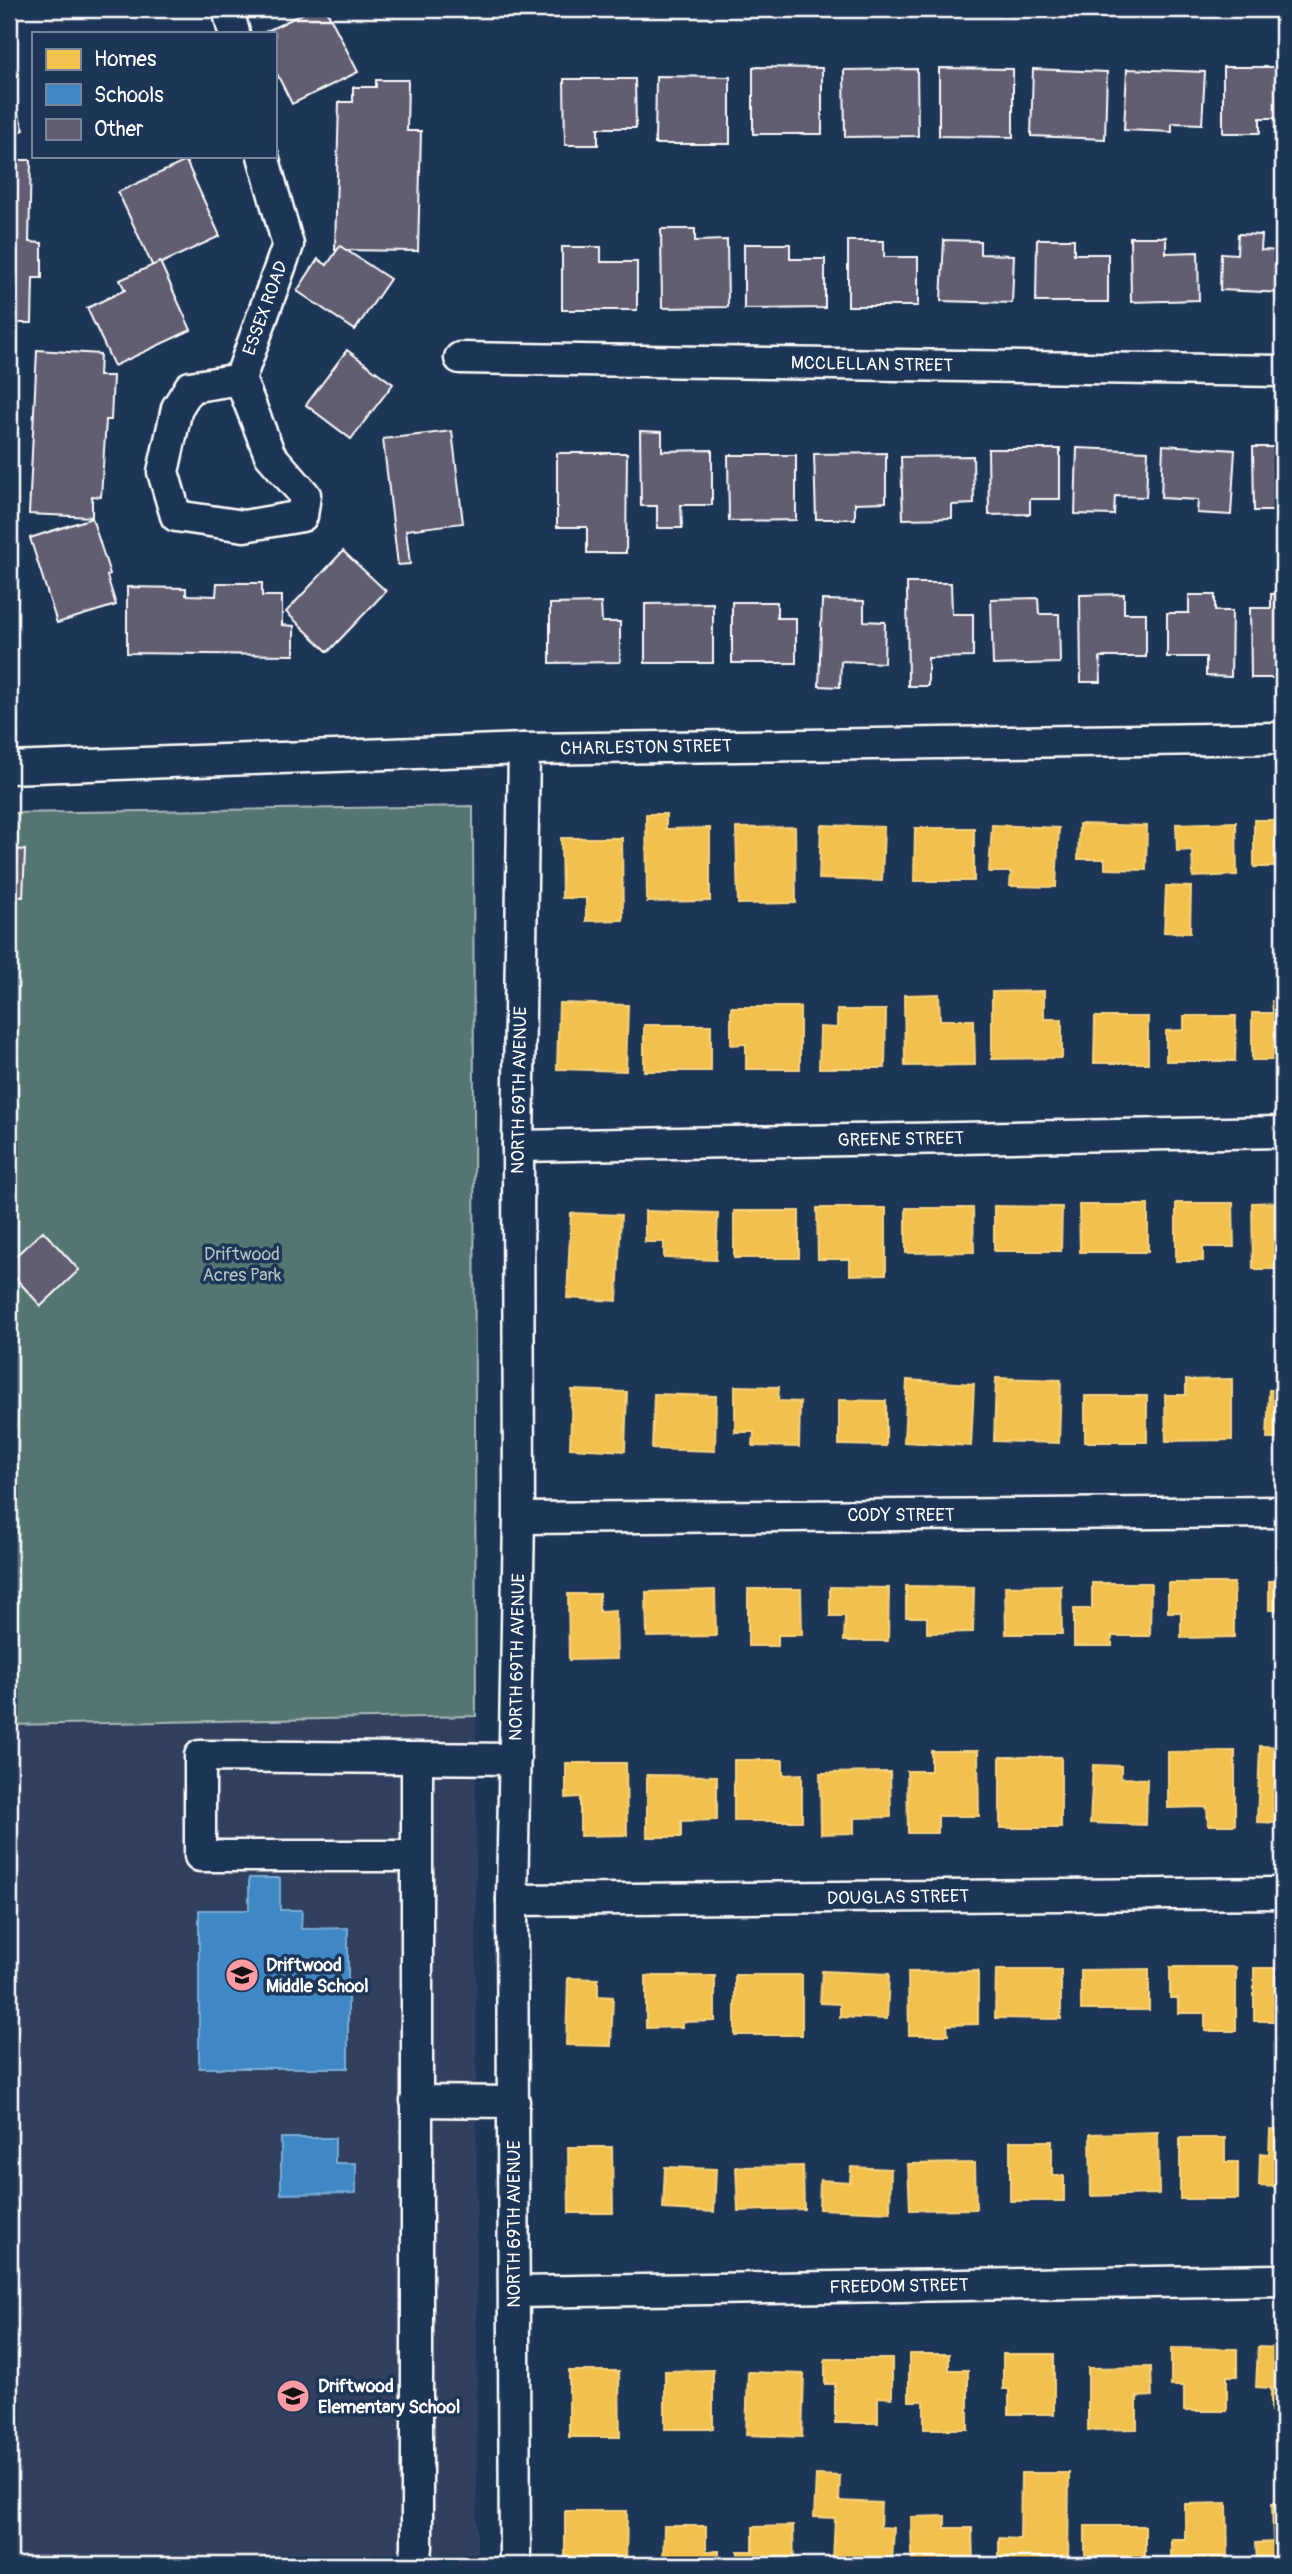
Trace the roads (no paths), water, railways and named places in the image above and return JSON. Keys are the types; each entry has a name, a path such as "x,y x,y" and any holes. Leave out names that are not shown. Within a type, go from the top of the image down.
{"street":[{"path":"229,9 234,32"},
{"name":"ESSEX ROAD","path":"240,379 190,387 177,408 163,472 176,516 244,526 302,516 305,495 270,455 240,379 288,245 264,158"},
{"name":"MCCLELLAN STREET","path":"460,358 1283,371"},
{"name":"CHARLESTON STREET","path":"9,768 524,749 1283,738"},
{"name":"NORTH 69TH AVENUE","path":"515,2565 512,1900 519,1518 518,1146 524,749"},
{"name":"GREENE STREET","path":"518,1146 1283,1132"},
{"name":"CODY STREET","path":"519,1518 1283,1512"},
{"path":"415,1856 200,1856 201,1756 515,1759"},
{"path":"415,2565 417,1758"},
{"name":"DOUGLAS STREET","path":"512,1900 1283,1893"},
{"path":"416,2101 513,2102"},
{"name":"FREEDOM STREET","path":"515,2292 1283,2280"}],"place":[{"name":"Driftwood Middle School","path":"242,1975"},
{"name":"Driftwood Elementary School","path":"293,2396"}],"park label":[{"name":"Driftwood Acres Park","path":"242,1264"}]}
